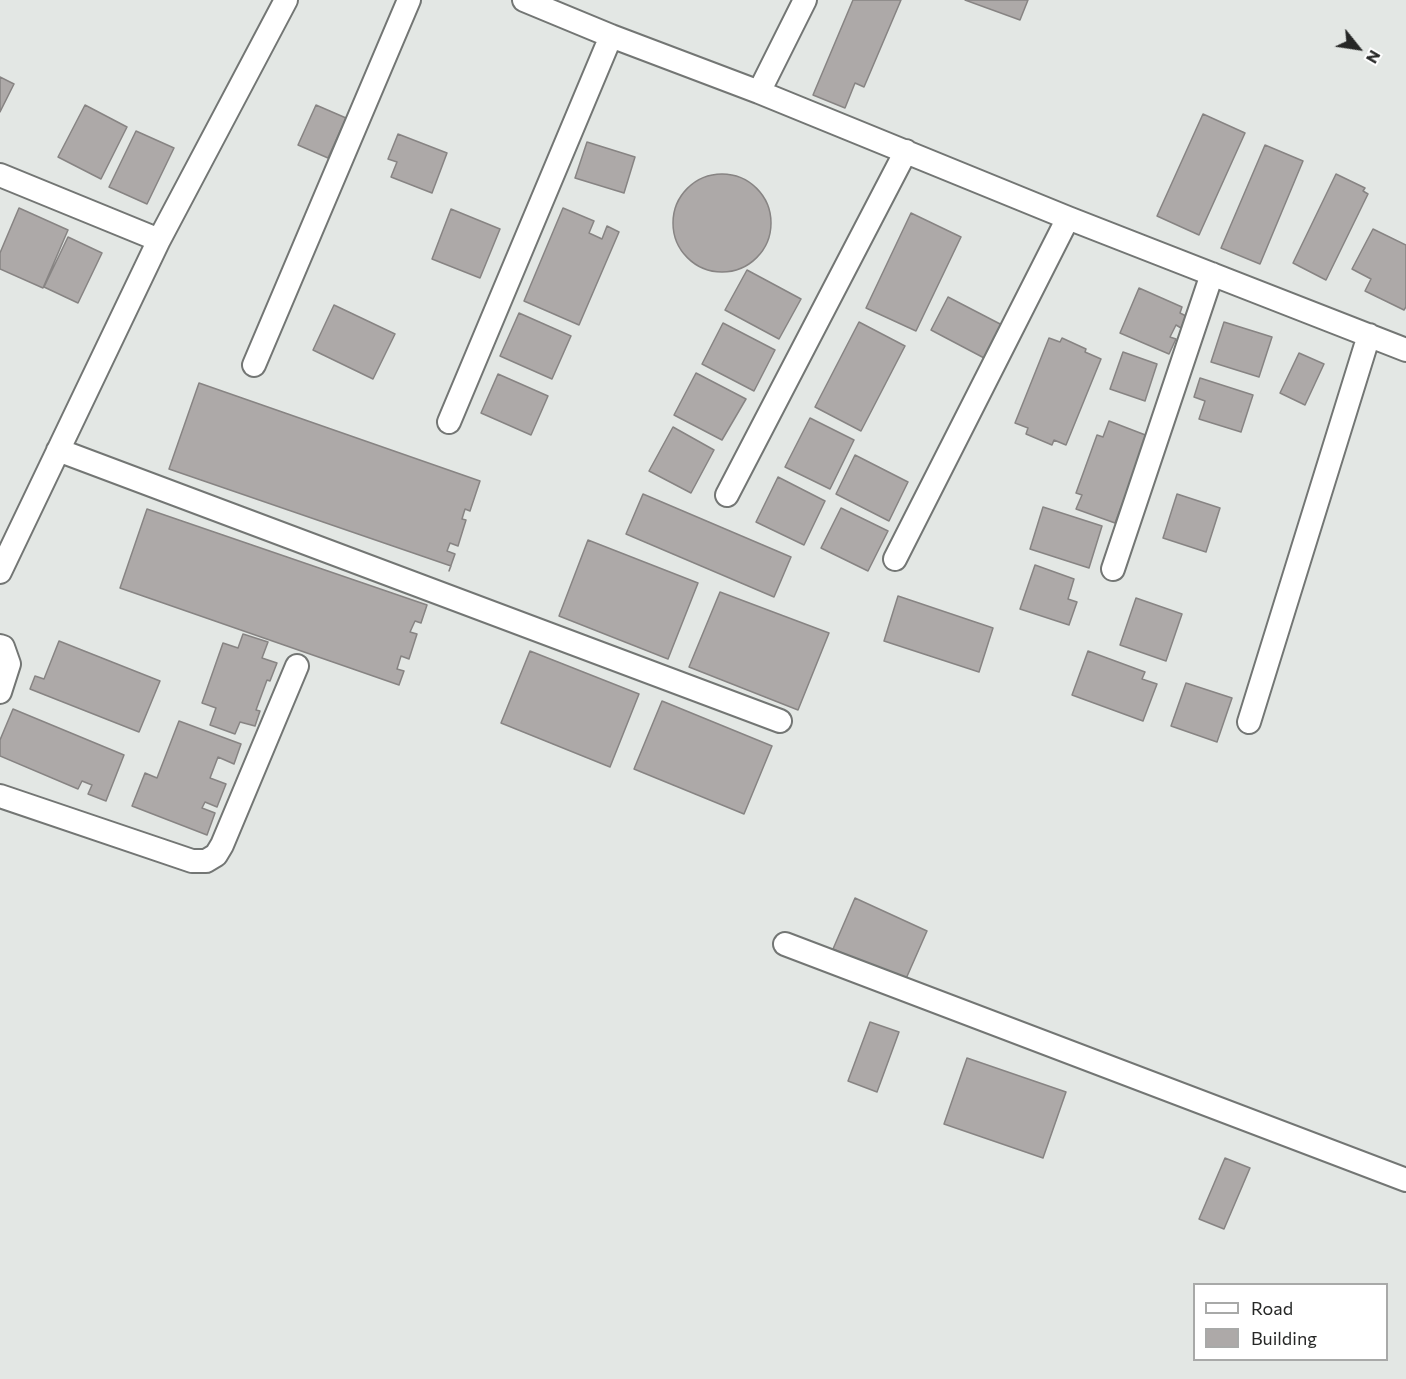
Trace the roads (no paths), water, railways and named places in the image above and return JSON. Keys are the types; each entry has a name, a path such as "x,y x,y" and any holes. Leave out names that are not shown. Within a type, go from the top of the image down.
{"street":[{"path":"2,565 159,240 286,0"},
{"path":"255,365 409,0"},
{"path":"524,0 560,7 611,36 759,92 1068,218 1406,350"},
{"path":"759,92 805,0"},
{"path":"449,422 611,36"},
{"path":"728,495 906,151"},
{"path":"0,175 159,240"},
{"path":"895,559 1068,218"},
{"path":"1113,569 1212,274"},
{"path":"1249,722 1369,335"},
{"path":"58,450 780,721"},
{"path":"0,645 3,647 9,664 0,692"},
{"path":"0,796 192,861 206,861 216,855 222,845 297,666"},
{"path":"785,944 1406,1180"}]}
